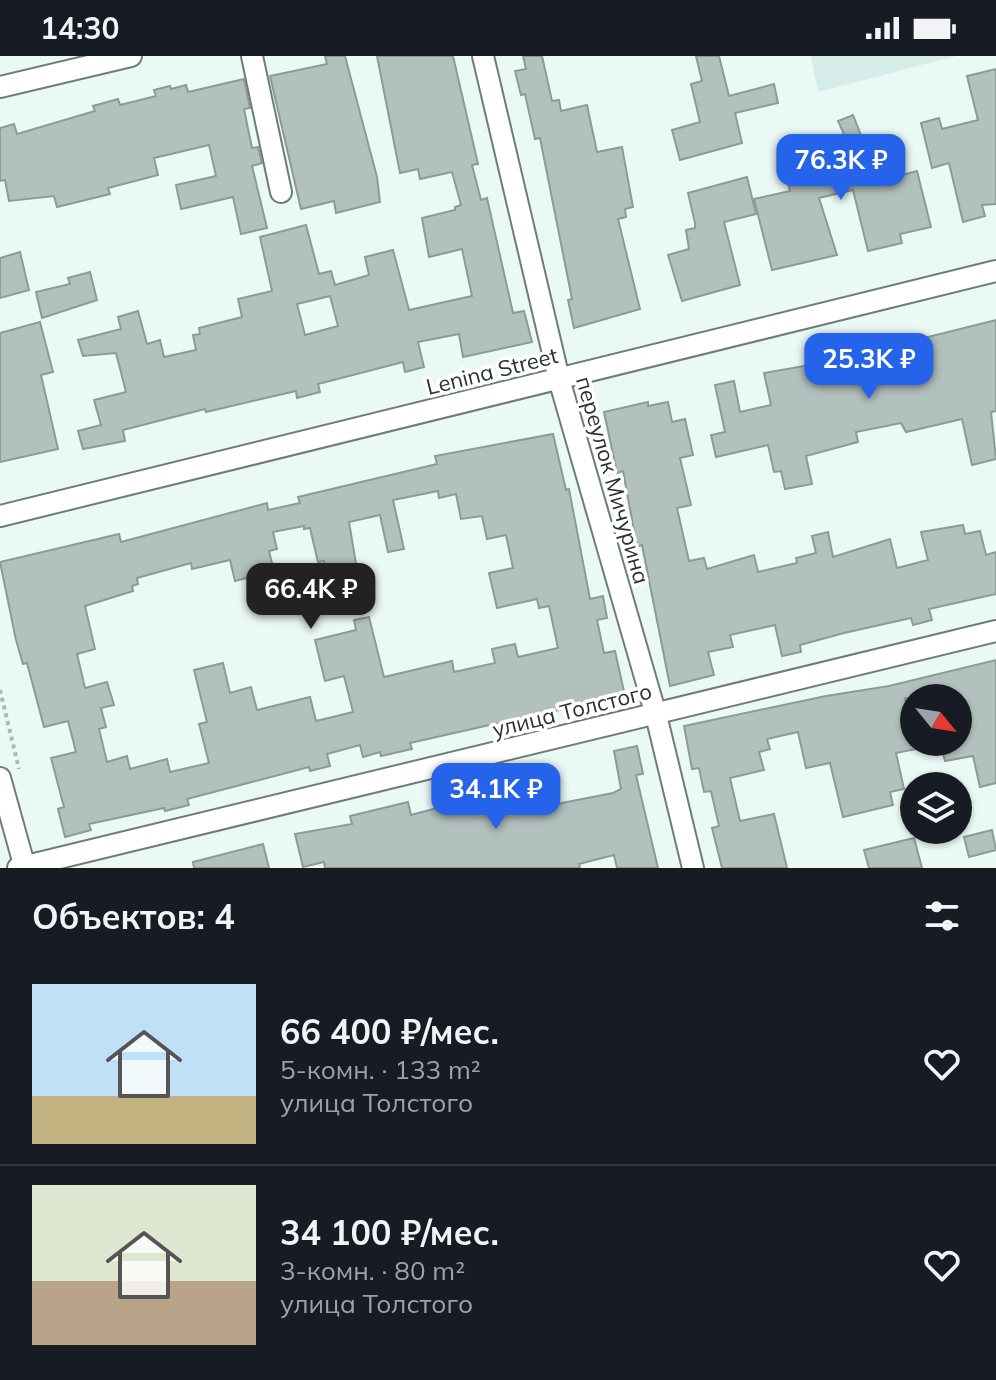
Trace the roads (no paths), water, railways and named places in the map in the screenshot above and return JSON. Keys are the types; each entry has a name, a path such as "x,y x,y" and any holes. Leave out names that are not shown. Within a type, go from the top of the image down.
{"street":[{"path":"0,87 131,56"},
{"path":"252,56 281,192"},
{"name":"переулок Мичурина","path":"483,56 559,379 656,715 693,868"},
{"name":"Lenina Street","path":"0,516 996,271"},
{"name":"улица Толстого","path":"23,867 996,631"},
{"path":"0,778 23,867"}]}
